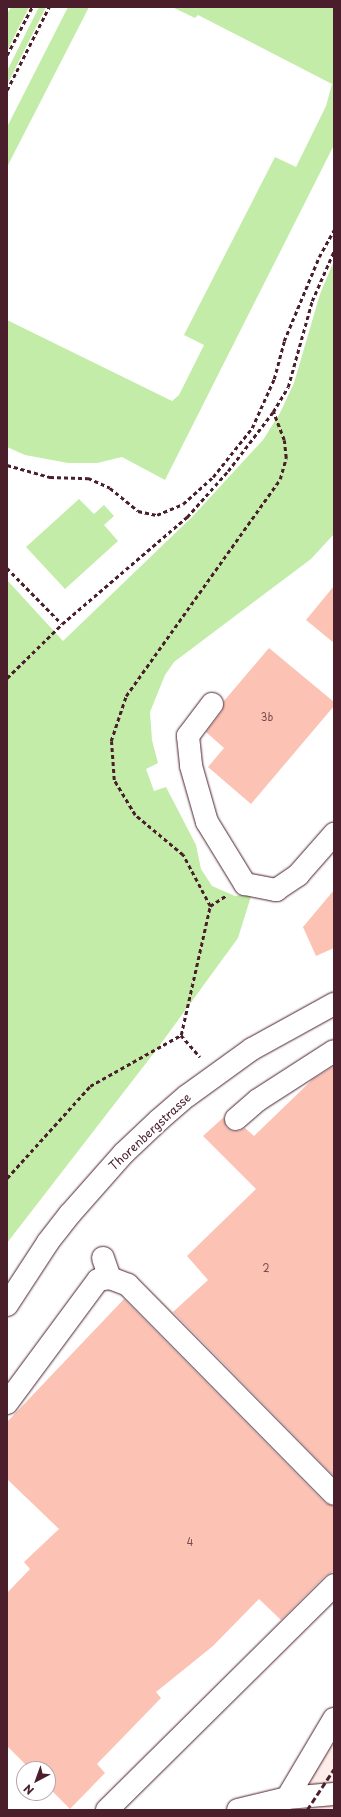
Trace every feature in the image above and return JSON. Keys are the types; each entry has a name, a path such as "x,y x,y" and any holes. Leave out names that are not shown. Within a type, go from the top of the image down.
{"main road":[{"path":"212,704 188,736 191,766 207,822 245,884 276,890 298,875 334,834"},
{"name":"Thorenbergstrasse","path":"7,1305 48,1242 98,1181 159,1120 215,1075 292,1025 334,1004"},
{"path":"236,1119 258,1100 334,1051"},
{"path":"103,1258 123,1282 334,1494"},
{"path":"7,1403 98,1280 123,1282"},
{"path":"107,1810 334,1585"},
{"path":"288,1804 334,1719"},
{"path":"238,1810 288,1804 334,1794"}],"path":[{"path":"7,55 32,7"},
{"path":"7,90 49,7"},
{"path":"7,465 50,477 88,478 110,488 138,511 157,515 183,504 213,477 252,428 274,379 284,341 316,264 334,230"},
{"path":"7,678 62,624 187,517 228,471 273,412 288,387 312,301 334,251"},
{"path":"7,568 62,624"},
{"path":"7,1178 90,1086 181,1035 215,1075"}],"shaded area":[{"path":"334,1743 334,1810 288,1810"}],"green space":[{"path":"11,7 29,7 7,51 7,14"},
{"path":"39,7 46,7 7,85 7,71"},
{"path":"68,7 89,7 7,167 7,127"},
{"path":"172,7 334,7 334,145 165,480 122,457 97,463 68,463 25,455 7,447 7,320 172,401 179,395 204,345 184,335 275,157 296,167 326,106 332,84 198,15 195,18"},
{"path":"334,261 334,534 311,559 174,662 165,675 150,712 152,740 158,763 146,769 154,791 166,787 196,845 201,869 212,886 235,896 252,893 238,938 157,1049 7,1243 7,580 63,641 192,517 263,440 280,413 294,383 320,294"},
{"path":"79,499 94,514 104,505 114,516 104,525 118,541 65,589 26,547"}],"building":[{"path":"334,586 334,643 306,620"},
{"path":"269,648 334,702 334,706 251,804 208,767 224,748 206,732 222,711 224,701"},
{"path":"334,890 334,948 316,956 303,927"},
{"path":"334,1066 334,1476 173,1312 208,1280 187,1256 256,1189 203,1136 224,1117 226,1127 232,1131 239,1131 245,1128 254,1136 313,1079"},
{"path":"124,1299 325,1503 334,1506 334,1571 325,1576 281,1620 259,1599 213,1646 156,1692 161,1698 97,1764 105,1773 70,1809 56,1795 56,1761 22,1761 7,1746 7,1593 30,1569 24,1562 59,1529 7,1479 7,1422"}],"railway":[{"path":"307,1810 334,1769"}]}
